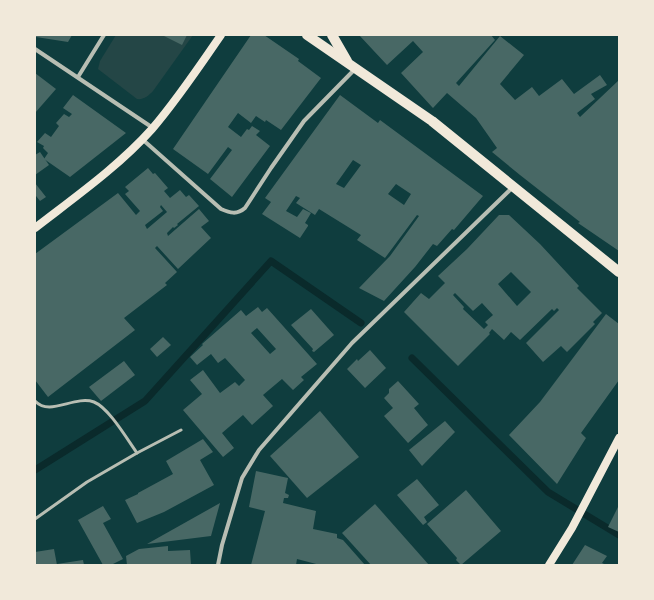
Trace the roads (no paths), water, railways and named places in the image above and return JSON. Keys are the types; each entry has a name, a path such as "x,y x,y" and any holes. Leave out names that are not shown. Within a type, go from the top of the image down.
{"main road":[{"path":"35,228 94,182 122,158 153,128 221,35"},
{"path":"307,35 432,121 619,272"},
{"path":"332,36 352,65"},
{"path":"549,565 572,528 619,438"}],"street":[{"path":"78,77 104,35"},
{"path":"35,49 153,128"},
{"path":"142,139 221,209 231,213 241,211 245,208 304,121 352,65"},
{"path":"218,565 222,545 242,478 259,450 352,343 391,303 513,187"}],"lane":[{"path":"35,401 45,407 54,407 82,400 94,402 104,408 137,453"},
{"path":"35,519 87,482 181,430"}],"waterway":[{"path":"35,470 145,401 271,261 361,323"},
{"path":"412,358 548,492 619,535"}]}
